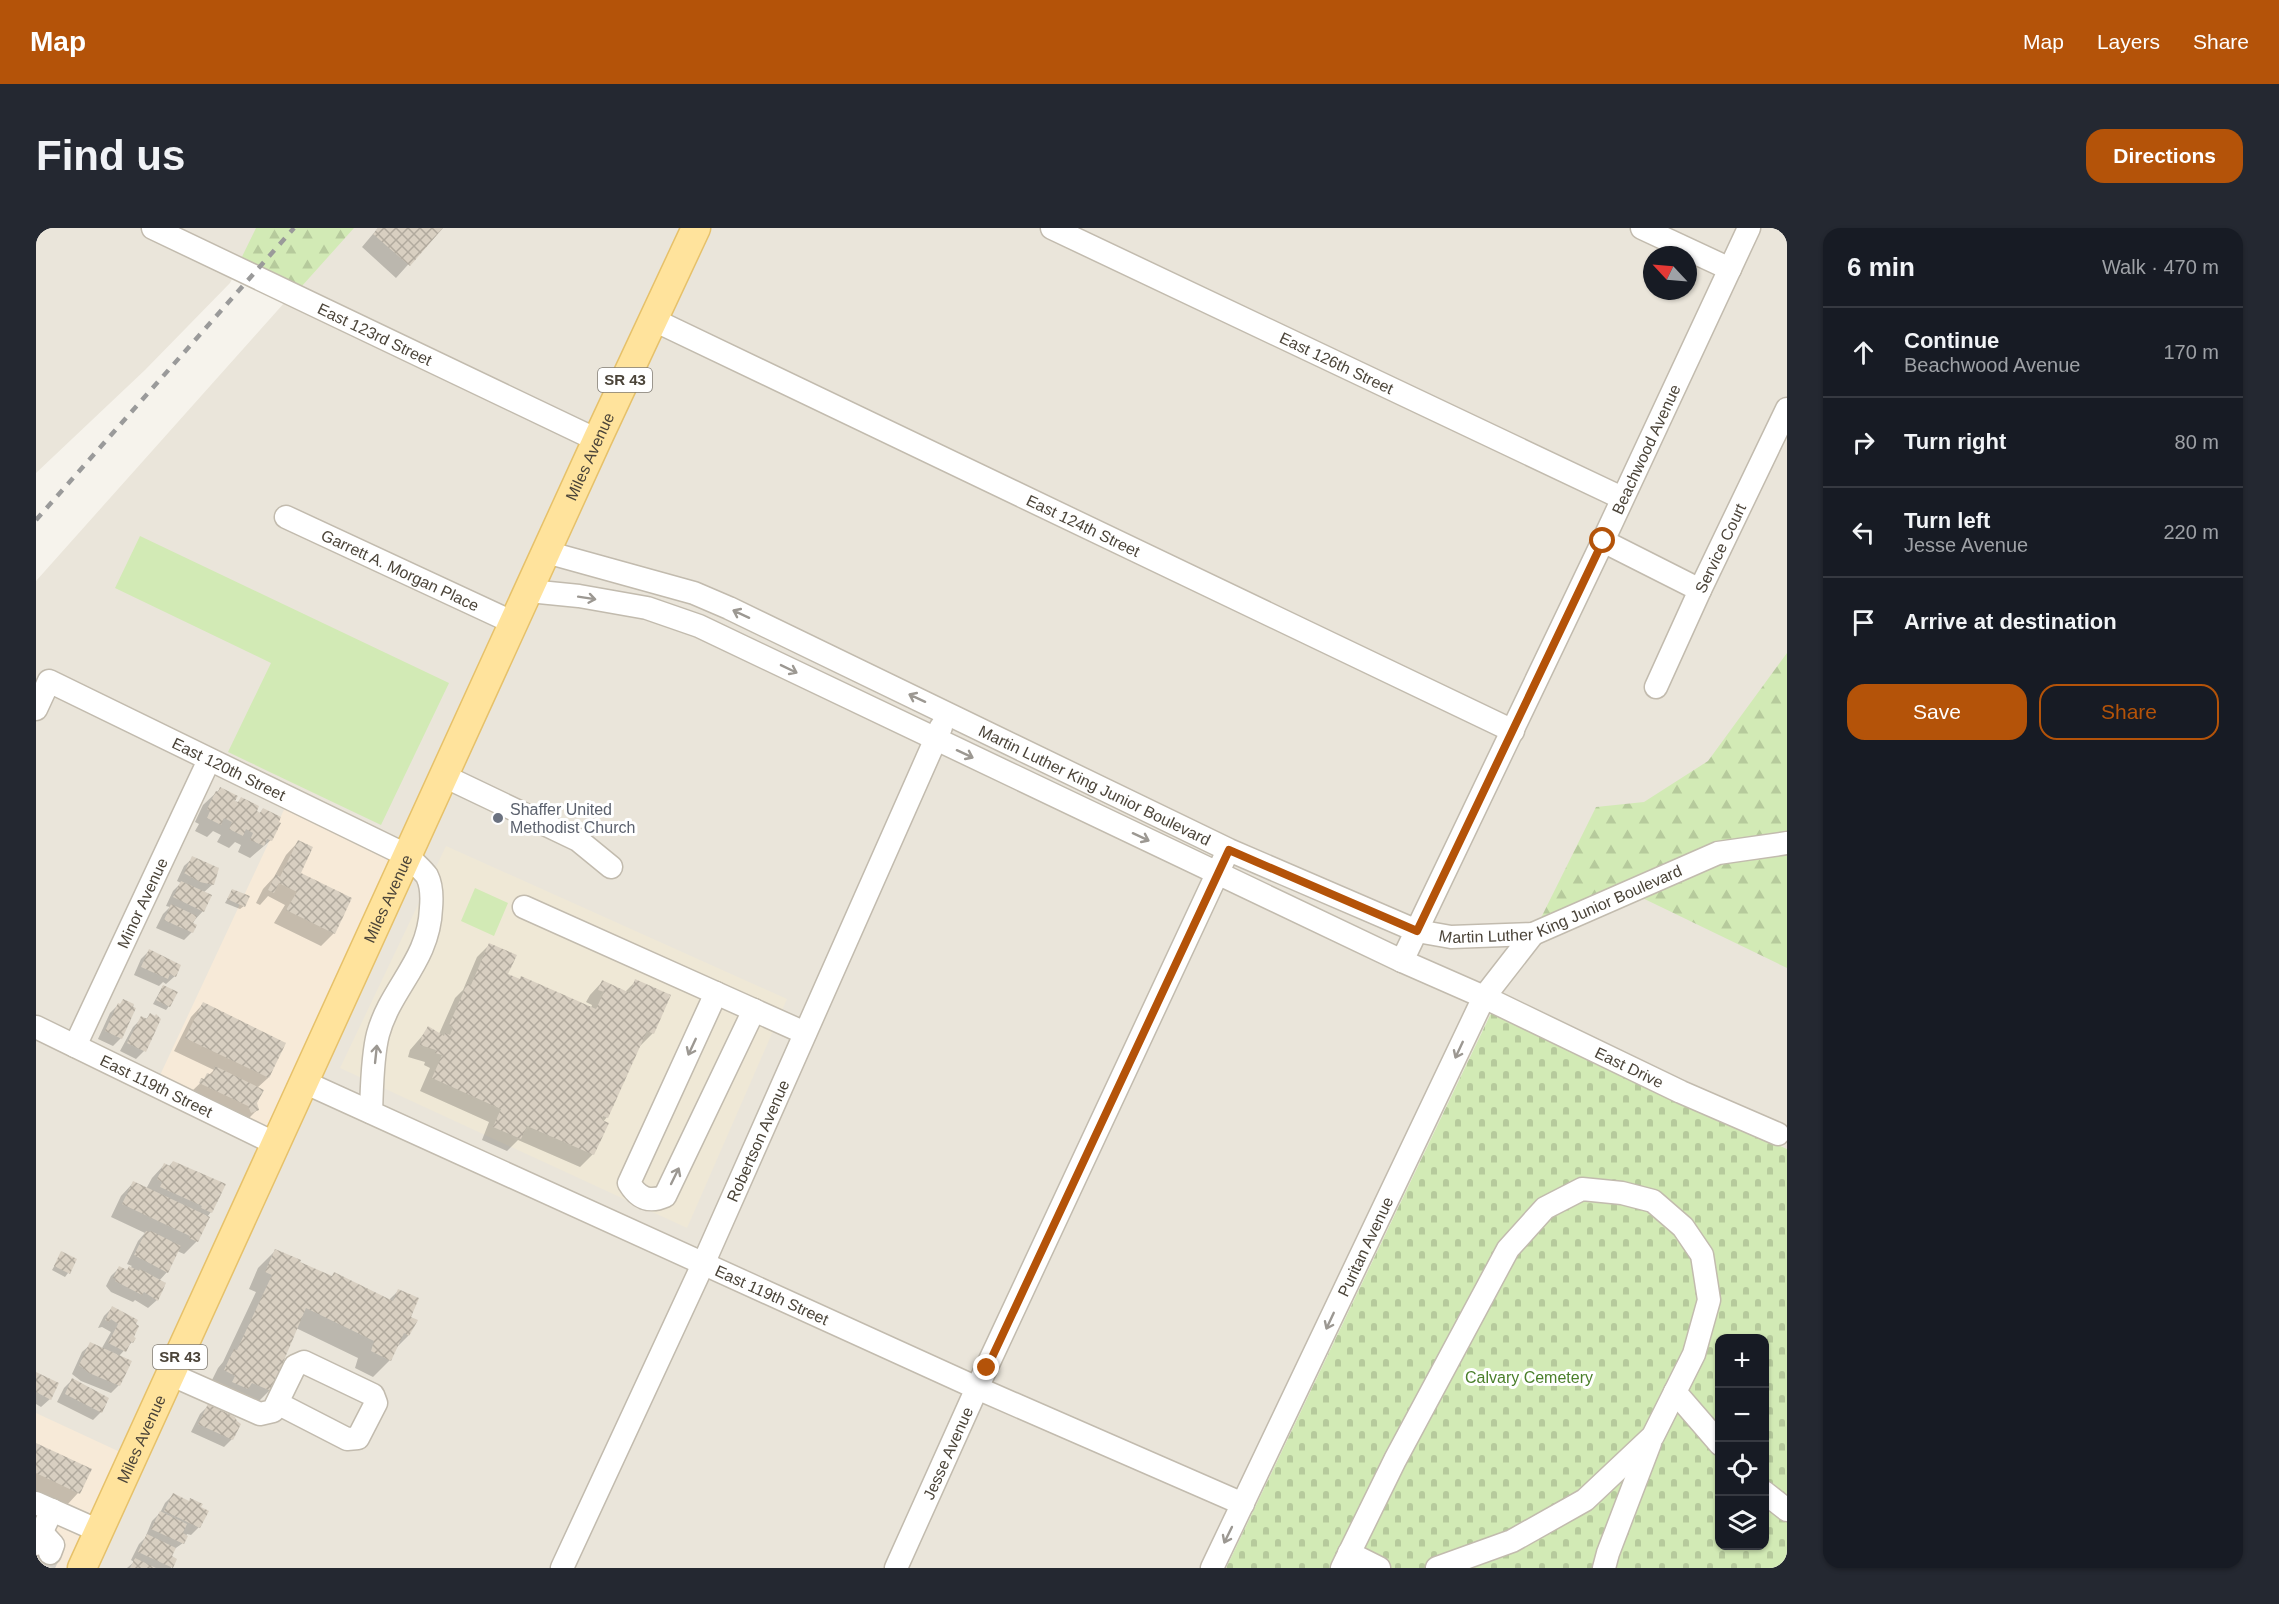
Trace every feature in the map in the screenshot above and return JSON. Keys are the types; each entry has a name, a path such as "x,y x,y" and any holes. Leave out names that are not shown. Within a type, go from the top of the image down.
{"main road":[{"name":"Miles Avenue","path":"82,1568 696,228"}],"street":[{"name":"East 123rd Street","path":"153,228 597,440"},
{"name":"East 126th Street","path":"1052,228 1622,498"},
{"path":"1642,228 1730,269"},
{"name":"Beachwood Avenue","path":"1402,961 1603,541 1749,228"},
{"name":"East 124th Street","path":"654,320 1513,731"},
{"name":"Service Court","path":"1656,687 1787,409"},
{"name":"Garrett A. Morgan Place","path":"286,517 514,623"},
{"path":"1603,541 1700,590"},
{"name":"Martin Luther King Junior Boulevard","path":"546,552 694,593 948,713 1229,850 1417,931 1451,937 1533,934 1718,854 1787,843"},
{"name":"Martin Luther King Junior Boulevard","path":"529,591 579,596 647,608 699,626 1402,961 1484,997"},
{"name":"East 120th Street","path":"36,709 49,681 408,856"},
{"name":"Robertson Avenue","path":"562,1568 704,1262 948,713"},
{"name":"Minor Avenue","path":"75,1046 209,760"},
{"path":"444,776 578,840 611,867"},
{"name":"Jesse Avenue","path":"896,1568 1229,850"},
{"path":"371,1112 377,1035 387,1009 418,957 430,928 432,894 428,878 408,856"},
{"path":"524,907 805,1033"},
{"name":"Puritan Avenue","path":"1212,1568 1484,997 1533,934"},
{"path":"716,993 629,1183 643,1197 655,1200 665,1196 754,1010"},
{"name":"East Drive","path":"1484,997 1681,1092 1778,1134"},
{"name":"East 119th Street","path":"36,1027 276,1144"},
{"name":"East 119th Street","path":"303,1082 978,1388 1243,1504"},
{"path":"1379,1568 1346,1560 1395,1460 1509,1249 1545,1208 1582,1189 1622,1193 1653,1201 1683,1227 1702,1255 1709,1300 1694,1354 1653,1436 1604,1568"},
{"path":"172,1375 260,1414 273,1411 277,1403"},
{"path":"1675,1392 1717,1442"},
{"path":"1437,1568 1512,1541 1585,1500 1653,1436"},
{"path":"1769,1496 1787,1510"},
{"path":"41,1541 44,1506 99,1531"}],"shaded area":[{"path":"36,228 258,228 230,283 145,370 36,473"},
{"path":"351,228 1787,228 1787,1149 1493,1009 1226,1568 36,1568 36,581"},
{"path":"289,799 408,856 276,1144 155,1086"},
{"path":"446,846 787,999 687,1228 340,1068"},
{"path":"36,1413 133,1458 93,1568 36,1568"}],"green space":[{"path":"256,228 354,228 293,296 236,269"},
{"path":"140,536 449,683 381,825 228,752 271,663 115,588"},
{"path":"1787,653 1787,968 1630,892 1533,934 1596,807 1644,802 1708,761"},
{"path":"475,888 508,903 494,936 461,921"},
{"name":"Calvary Cemetery","path":"1493,1009 1787,1149 1787,1568 1226,1568"}],"building":[{"path":"378,228 443,228 410,266 373,234"},
{"path":"220,787 238,796 235,801 238,802 241,797 259,806 257,811 260,813 263,808 281,817 279,822 281,823 272,841 267,839 264,846 250,840 253,833 246,829 243,836 229,829 232,822 224,818 221,825 207,818 210,811 207,809"},
{"path":"298,840 313,847 301,873 352,898 335,934 286,910 297,892 279,883 274,893 268,890 276,874 280,877"},
{"path":"192,856 219,868 214,885 200,882 184,873"},
{"path":"181,881 212,895 204,912 173,897"},
{"path":"232,889 250,896 245,907 227,899"},
{"path":"171,904 197,916 193,923 197,925 193,933 164,920"},
{"path":"489,943 517,955 508,974 520,979 521,976 596,1009 604,992 598,990 602,980 630,993 635,979 671,995 654,1034 647,1031 608,1118 603,1116 602,1120 609,1123 594,1155 527,1126 521,1139 493,1127 501,1109 432,1078 442,1055 435,1053 436,1050 420,1045 422,1036 428,1026 444,1036 445,1033 450,1035 453,1027 449,1025 467,984 471,985"},
{"path":"149,949 181,965 176,977 170,974 168,979 141,967"},
{"path":"163,985 178,992 170,1007 156,1000"},
{"path":"123,999 134,1004 133,1007 136,1008 122,1039 105,1031 118,1003 120,1004"},
{"path":"203,1002 286,1043 269,1078 185,1038"},
{"path":"150,1013 155,1016 156,1014 161,1019 146,1052 127,1043 141,1016 147,1019"},
{"path":"215,1066 264,1090 257,1103 259,1110 251,1113 248,1106 199,1083 207,1073 212,1075"},
{"path":"173,1161 226,1184 212,1213 160,1187 162,1182 157,1179 164,1163 170,1166"},
{"path":"133,1181 210,1217 198,1242 122,1204"},
{"path":"146,1231 151,1231 181,1246 168,1273 134,1255"},
{"path":"275,1249 332,1276 334,1272 393,1301 398,1289 419,1298 411,1317 418,1320 409,1336 404,1333 391,1361 371,1351 374,1341 306,1308 271,1391 252,1383 248,1389 232,1382 235,1376 224,1370 234,1349 237,1350 272,1275 265,1272"},
{"path":"61,1251 77,1259 70,1274 54,1266"},
{"path":"119,1266 127,1270 129,1266 139,1271 140,1269 166,1283 158,1301 144,1292 142,1295 115,1281 116,1279 113,1278"},
{"path":"112,1306 138,1320 136,1324 139,1326 134,1337 136,1338 126,1352 108,1343 118,1324 111,1319 109,1322 105,1320"},
{"path":"90,1342 132,1361 120,1386 89,1373 79,1365"},
{"path":"36,1372 59,1383 51,1400 36,1392"},
{"path":"72,1378 109,1398 102,1413 65,1394"},
{"path":"208,1404 235,1417 241,1424 233,1440 198,1424"},
{"path":"36,1443 92,1469 80,1494 36,1473"},
{"path":"173,1493 189,1501 190,1498 203,1504 201,1507 209,1511 200,1528 164,1511"},
{"path":"160,1511 187,1524 183,1533 188,1536 184,1544 151,1529"},
{"path":"147,1534 176,1548 172,1556 177,1559 173,1568 138,1552"},
{"path":"135,1558 156,1568 130,1568"}],"tunnel":[{"path":"43,1568 50,1553"}],"railway":[{"path":"36,520 294,228"}],"place":[{"name":"Shaffer United Methodist Church","path":"498,818"}],"route":[{"path":"987,1368 1229,850 1417,931 1603,541"}]}
